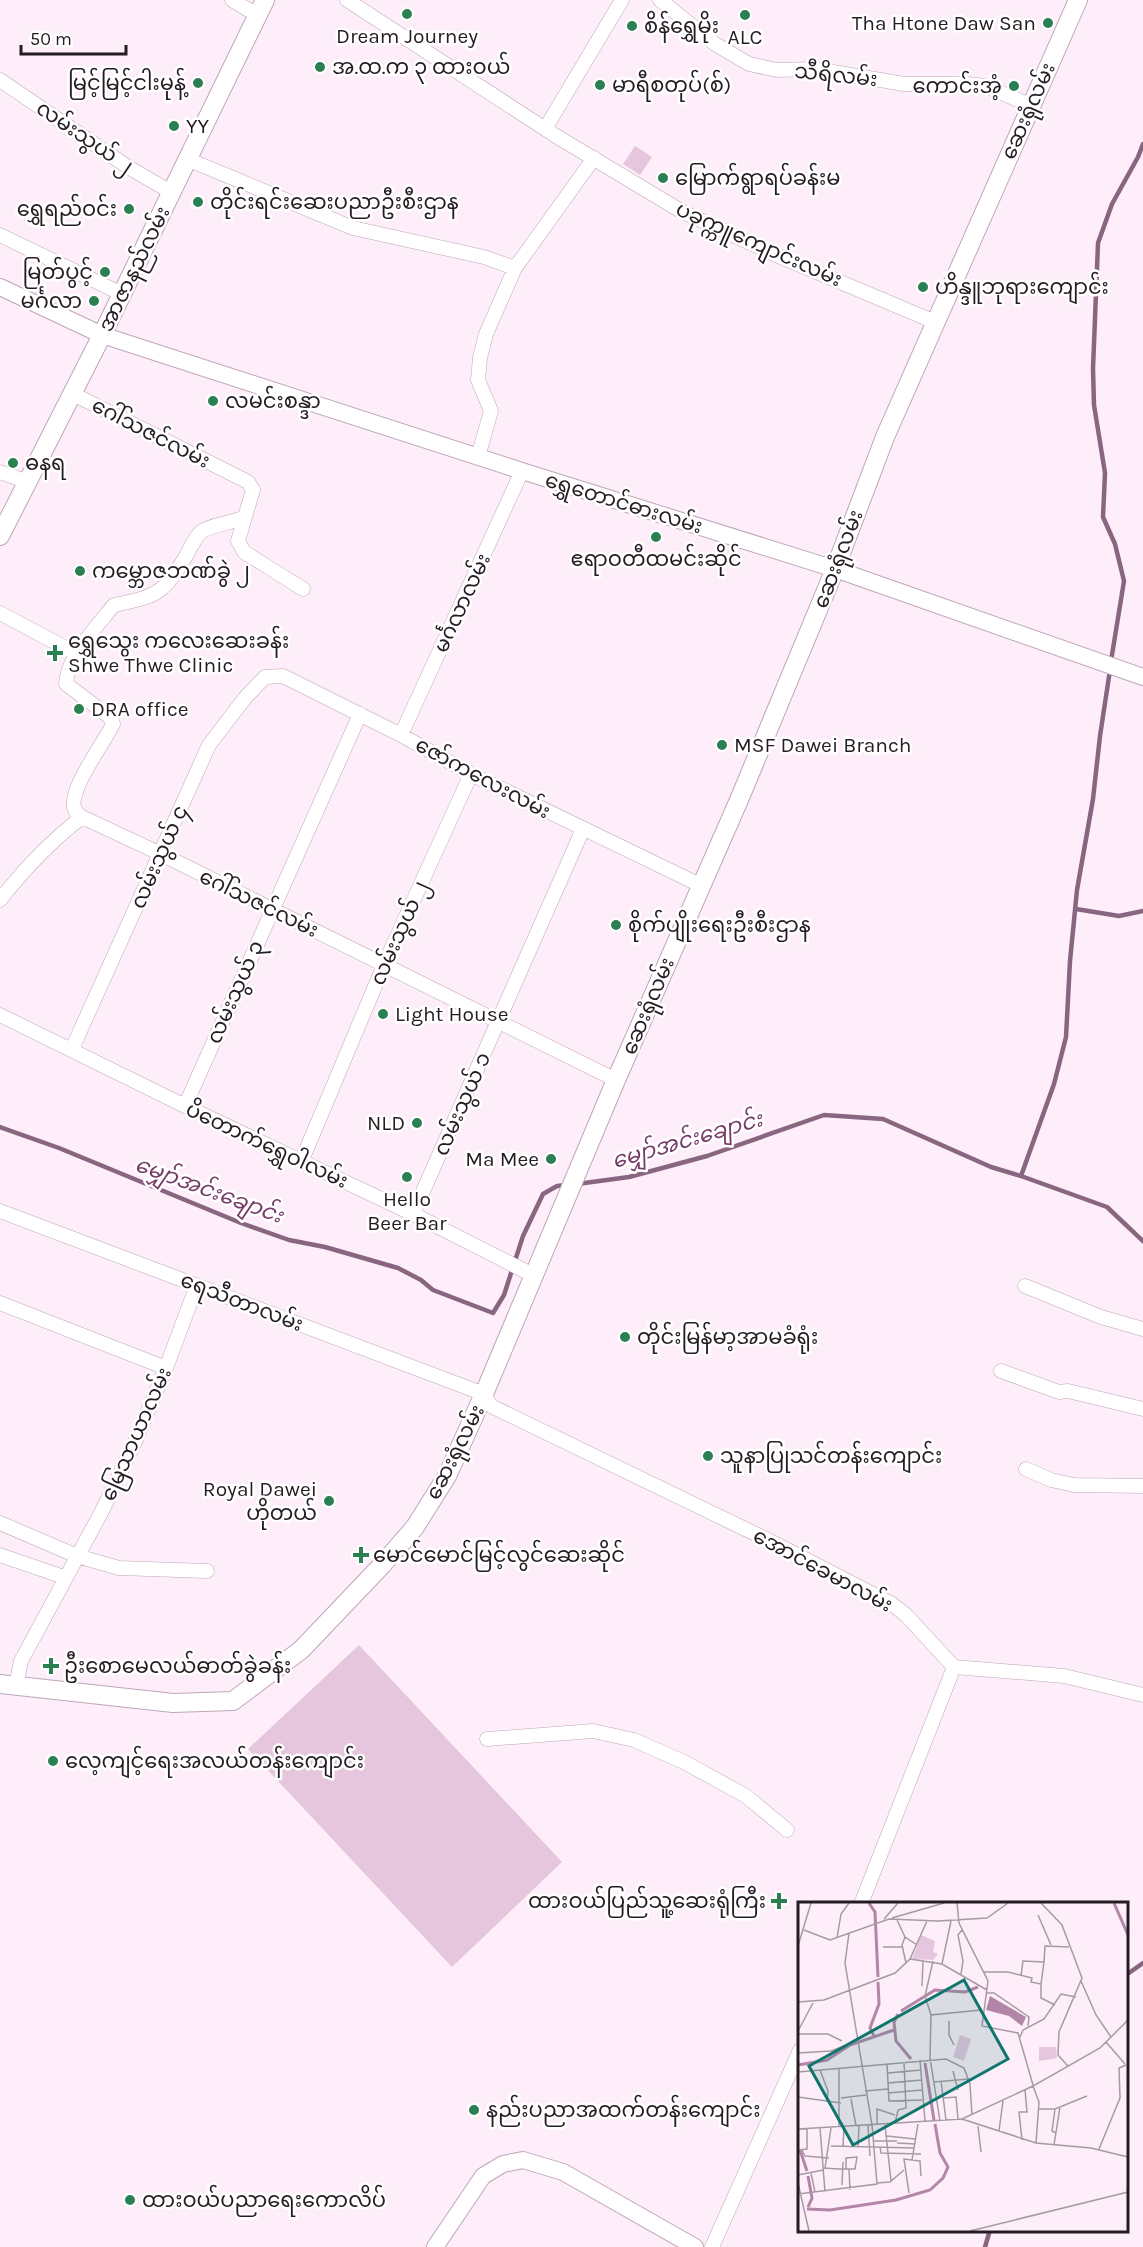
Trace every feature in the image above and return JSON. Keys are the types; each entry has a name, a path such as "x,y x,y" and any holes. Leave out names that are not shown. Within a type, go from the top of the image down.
{"main road":[{"name":"ဆေးရုံလမ်း","path":"8,1686 173,1703 233,1701 301,1650 415,1527 447,1476 484,1394 616,1080 739,800 835,569 885,437 1078,0"},
{"name":"အာဇာနည်လမ်း","path":"0,536 73,394 261,8"}],"street":[{"path":"232,0 261,8"},
{"name":"ပခုက္ကူကျောင်းလမ်း","path":"347,0 545,129 681,211 774,254 935,322"},
{"path":"545,129 622,0"},
{"name":"သီရိလမ်း","path":"660,0 715,44 749,64 777,70 815,69 904,84 985,86 1030,105"},
{"name":"လမ်းသွယ် ၂","path":"0,80 128,167 171,192"},
{"path":"478,457 491,411 478,380 486,334 515,268 594,158"},
{"path":"187,159 353,228 473,255 515,268"},
{"path":"0,235 122,294"},
{"name":"ရွှေတောင်ဓားလမ်း","path":"0,287 102,335 478,457 835,569 1143,677"},
{"name":"ဂေါ်သဇင်လမ်း","path":"73,394 248,482 253,490 250,506 244,517"},
{"name":"မင်္ဂလာလမ်း","path":"401,735 522,471"},
{"path":"0,472 28,482"},
{"path":"244,517 238,541 244,552 303,589"},
{"path":"0,900 39,855 61,833 82,817 74,807 78,786 113,724 111,718 66,684 66,677 76,654 114,605 159,592 172,580 201,531 233,523 244,517"},
{"path":"0,613 76,654"},
{"name":"ဇော်ကလေးလမ်း","path":"265,677 283,676 401,735 471,774 700,885"},
{"name":"လမ်းသွယ် ၄","path":"72,1049 209,745 245,698 265,677"},
{"name":"လမ်းသွယ် ၃","path":"185,1106 360,714"},
{"name":"လမ်းသွယ် ၂","path":"302,1160 384,965 471,774"},
{"name":"ဂေါ်သဇင်လမ်း","path":"82,817 616,1080"},
{"name":"လမ်းသွယ် ၁","path":"413,1214 583,829"},
{"name":"ပိတောက်ရွှေဝါလမ်း","path":"0,1015 413,1214 533,1275"},
{"name":"ရေသီတာလမ်း","path":"0,1211 484,1394"},
{"name":"မြေသာယာလမ်း","path":"8,1686 64,1577 102,1511 134,1444 197,1285"},
{"path":"1025,1286 1101,1317 1143,1329"},
{"path":"0,1303 166,1368"},
{"path":"1001,1371 1059,1392 1068,1391 1143,1409"},
{"name":"အောင်ခေမာလမ်း","path":"484,1394 491,1406 770,1541 892,1604 906,1615 954,1667"},
{"path":"1026,1468 1051,1480 1074,1485 1143,1486"},
{"path":"0,1523 77,1556 119,1568 207,1570"},
{"path":"0,1555 64,1577"},
{"path":"862,1902 954,1667 1064,1676 1143,1695"},
{"path":"488,1740 593,1731 634,1740 684,1762 746,1796 787,1830"},
{"path":"712,2247 798,2054"},
{"path":"435,2247 483,2176 503,2164 523,2160 562,2172 695,2247"}],"shaded area":[{"path":"635,146 652,157 640,175 623,164"},
{"path":"359,1645 562,1862 452,1967 248,1749"}],"waterway":[{"path":"1111,661 1124,581 1115,544 1103,517 1105,473 1094,405 1093,369 1098,243 1112,204 1143,144"},
{"path":"1021,1176 1054,1084 1066,1037 1077,890 1093,799 1110,670"},
{"path":"1076,909 1119,916 1143,911"},
{"name":"မျှော်အင်းချောင်း","path":"577,1184 629,1177 707,1156 824,1115 883,1119 991,1167 1107,1207 1143,1241"},
{"name":"မျှော်အင်းချောင်း","path":"0,1127 59,1148 241,1223 289,1240 325,1247 398,1268 421,1280 433,1290 493,1313 504,1295 523,1236 543,1194 557,1186 566,1185"},
{"name":"မျှော်အင်းချောင်း","path":"1128,1974 1143,1963"},
{"name":"မျှော်အင်းချောင်း","path":"985,2247 989,2232"}],"place":[{"name":"Dream Journey","path":"407,14"},
{"name":"ALC","path":"745,15"},
{"name":"Tha Htone Daw San","path":"1048,23"},
{"name":"စိန်ရွှေမိုး","path":"632,26"},
{"name":"အ.ထ.က ၃ ထားဝယ်","path":"320,67"},
{"name":"မြင့်မြင့်ငါးမုန့်","path":"198,83"},
{"name":"မာရီစတုပ်(စ်)","path":"600,85"},
{"name":"ကောင်းအံ့","path":"1014,86"},
{"name":"YY","path":"174,126"},
{"name":"မြောက်ရွာရပ်ခန်းမ","path":"663,178"},
{"name":"တိုင်းရင်းဆေးပညာဦးစီးဌာန","path":"198,202"},
{"name":"ရွှေရည်ဝင်း","path":"129,209"},
{"name":"မြတ်ပွင့်","path":"105,272"},
{"name":"ဟိန္ဒူဘုရားကျောင်း","path":"923,287"},
{"name":"မင်္ဂလာ","path":"94,301"},
{"name":"လမင်းစန္ဒာ","path":"213,401"},
{"name":"ဓနရ","path":"13,463"},
{"name":"ဧရာဝတီထမင်းဆိုင်","path":"656,537"},
{"name":"ကမ္ဘောဇဘဏ်ခွဲ ၂","path":"80,571"},
{"name":"ရွှေသွေး ကလေးဆေးခန်း Shwe Thwe Clinic","path":"55,653"},
{"name":"DRA office","path":"79,709"},
{"name":"MSF Dawei Branch","path":"722,745"},
{"name":"စိုက်ပျိုးရေးဦးစီးဌာန","path":"616,925"},
{"name":"Light House","path":"383,1014"},
{"name":"NLD","path":"417,1123"},
{"name":"Ma Mee","path":"551,1159"},
{"name":"Hello Beer Bar","path":"407,1177"},
{"name":"တိုင်းမြန်မာ့အာမခံရုံး","path":"625,1337"},
{"name":"သူနာပြုသင်တန်းကျောင်း","path":"708,1456"},
{"name":"Royal Dawei ဟိုတယ်","path":"329,1501"},
{"name":"မောင်မောင်မြင့်လွင်ဆေးဆိုင်","path":"361,1555"},
{"name":"ဦးစောမေလယ်ဓာတ်ခွဲခန်း","path":"51,1666"},
{"name":"လေ့ကျင့်ရေးအလယ်တန်းကျောင်း","path":"53,1761"},
{"name":"ထားဝယ်ပြည်သူ့ဆေးရုံကြီး","path":"779,1901"},
{"name":"နည်းပညာအထက်တန်းကျောင်း","path":"474,2110"},
{"name":"ထားဝယ်ပညာရေးကောလိပ်","path":"130,2200"}]}
